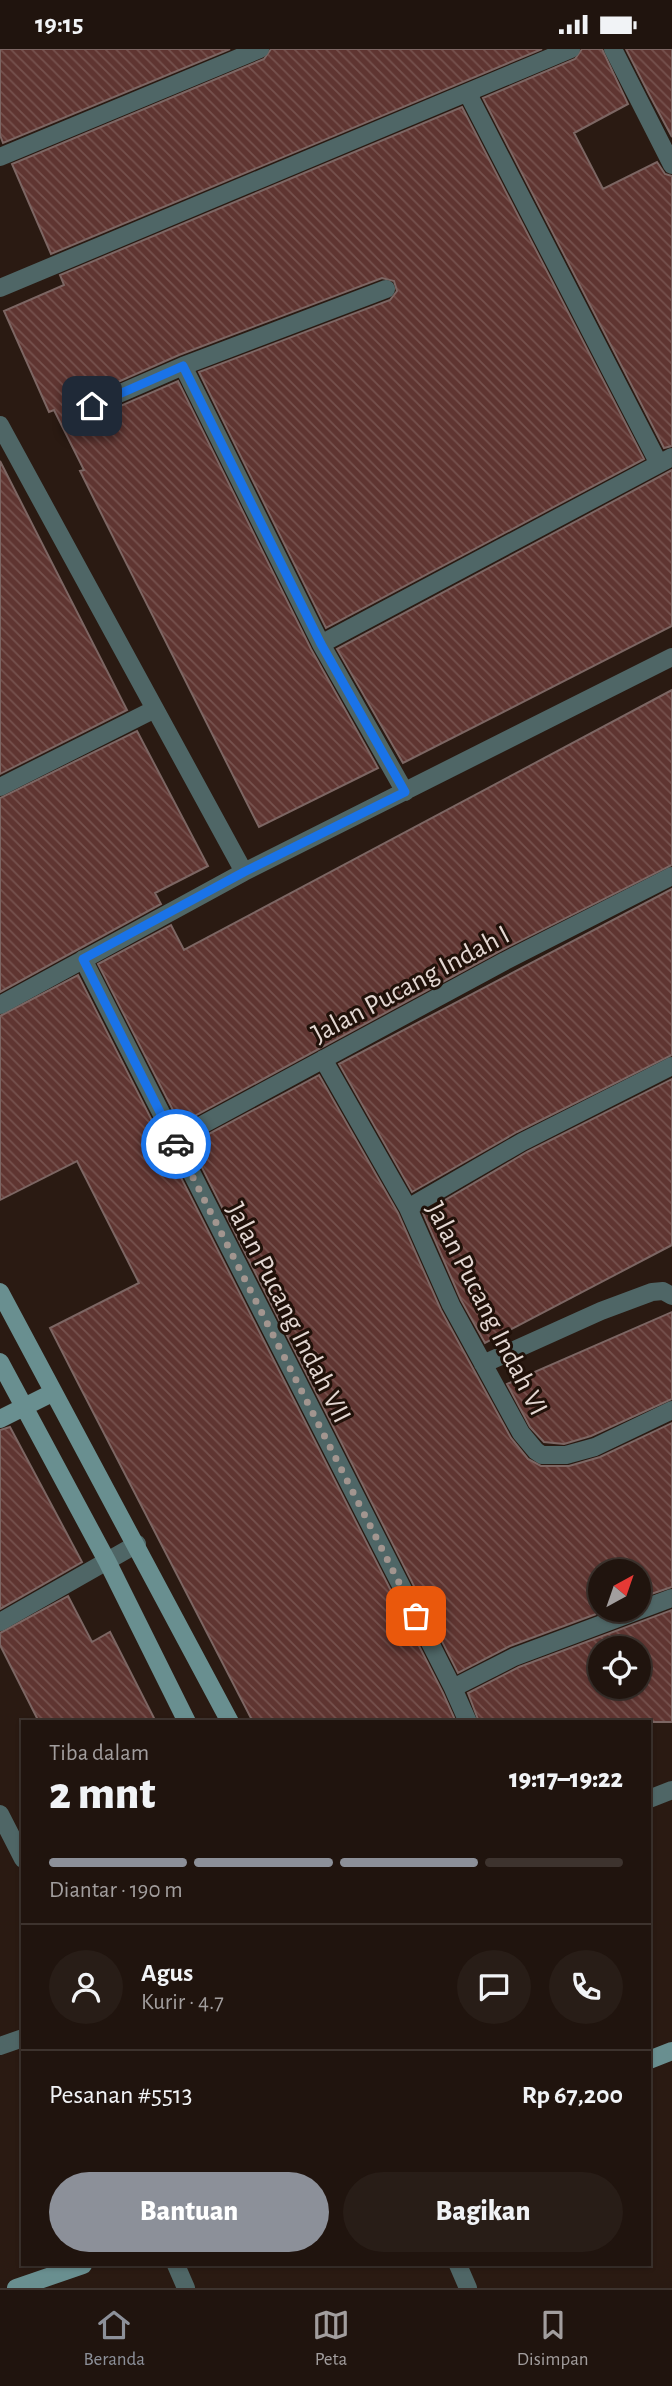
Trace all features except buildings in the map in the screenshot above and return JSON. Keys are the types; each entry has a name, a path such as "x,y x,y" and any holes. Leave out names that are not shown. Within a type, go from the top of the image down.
{"main road":[{"path":"0,1291 35,1362 137,1545 229,1720"},
{"path":"35,1362 2,1372 107,1562 186,1720"},
{"path":"0,1419 52,1392"},
{"path":"651,2059 672,2051"},
{"path":"16,2288 80,2266"}],"street":[{"path":"0,157 260,49"},
{"path":"0,288 571,49"},
{"path":"613,49 672,165"},
{"path":"321,644 666,461 468,94"},
{"path":"92,406 183,366 386,289"},
{"path":"183,366 321,644 405,792"},
{"path":"0,425 244,872"},
{"path":"0,1005 244,872 672,657"},
{"path":"0,787 155,709"},
{"name":"Jalan Pucang Indah I","path":"174,1140 672,876"},
{"name":"Jalan Pucang Indah VII","path":"83,959 467,1720"},
{"name":"Jalan Pucang Indah VI","path":"323,1059 408,1208 451,1304 521,1433 542,1455 566,1455 595,1447 672,1410"},
{"path":"408,1208 522,1142 672,1066"},
{"path":"483,1364 632,1298 663,1291 672,1296"},
{"path":"0,1622 137,1545"},
{"path":"453,1688 514,1657 672,1598"},
{"path":"651,1798 672,1790"},
{"path":"0,1814 21,1855"},
{"path":"0,2046 21,2039"},
{"path":"176,2266 186,2288"},
{"path":"458,2266 468,2288"}],"way so far":[{"path":"176,1144 416,1616"}],"route":[{"path":"92,406 183,366 321,644 405,792 244,872 83,959 176,1144"}]}
